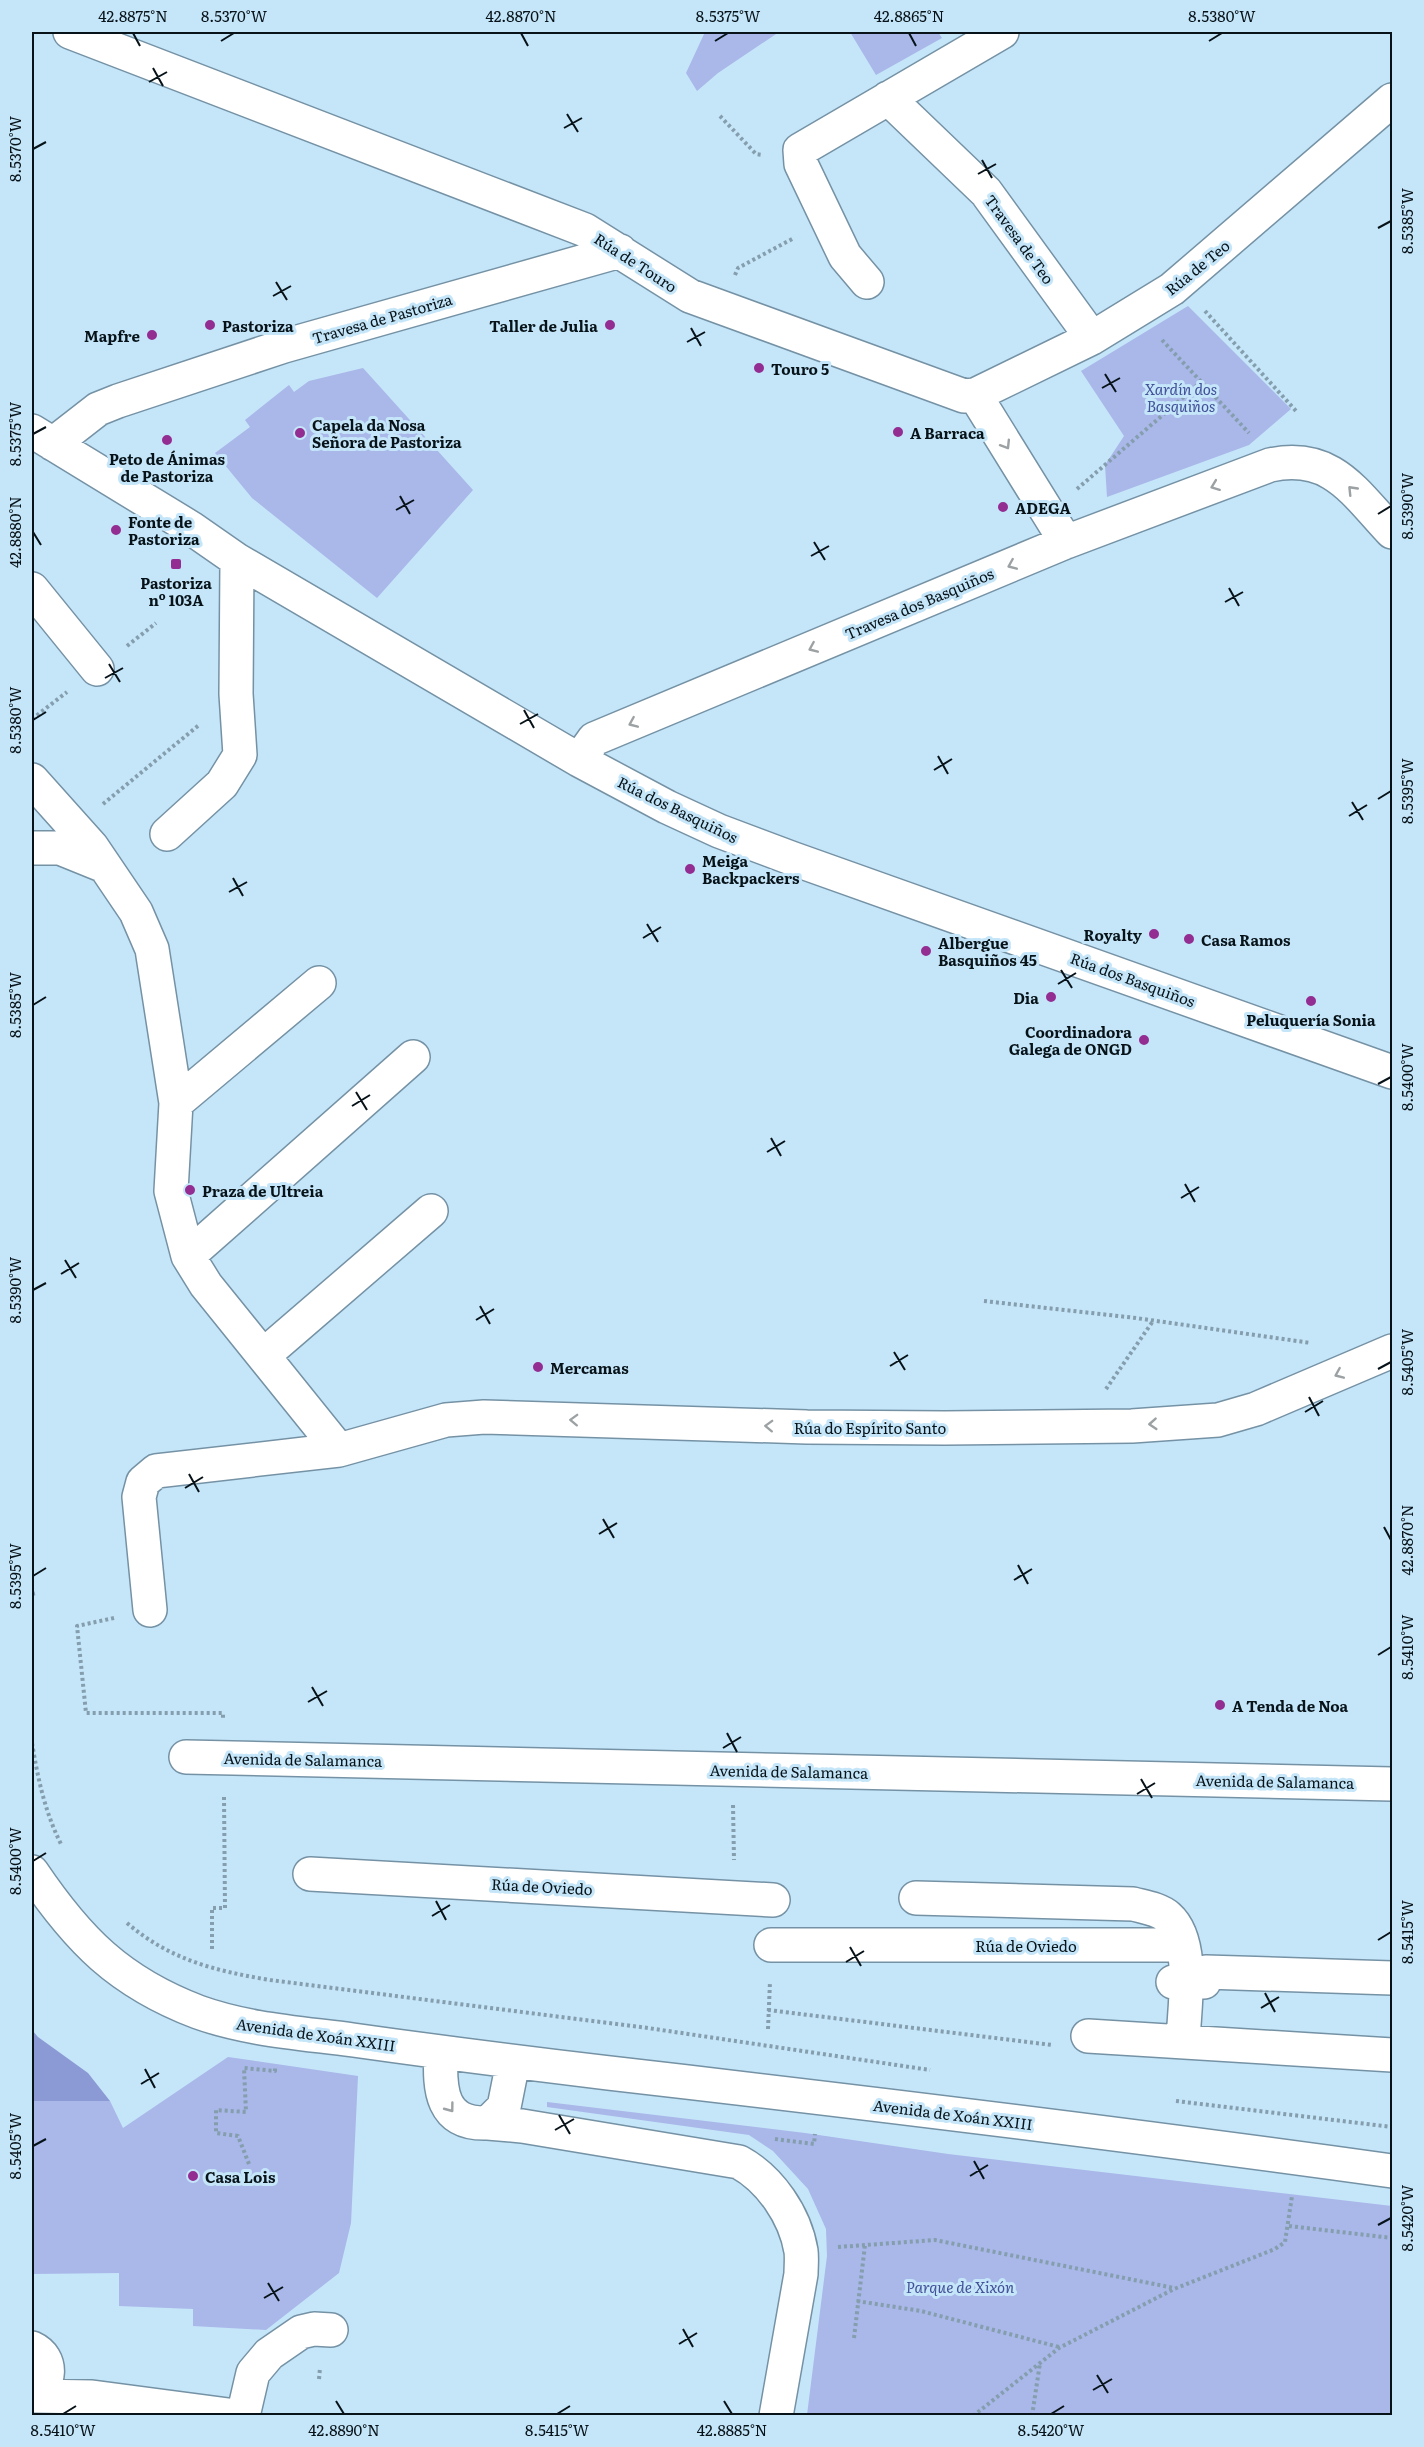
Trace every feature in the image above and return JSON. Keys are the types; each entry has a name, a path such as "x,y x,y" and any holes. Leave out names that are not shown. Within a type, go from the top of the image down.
{"street":[{"name":"Rúa de Touro","path":"70,32 585,230 690,296 954,393 964,396 975,395"},
{"path":"867,282 845,256 801,164 800,150 1002,32"},
{"name":"Travesa de Teo","path":"888,98 986,192 1092,338"},
{"name":"Rúa de Teo","path":"975,395 1092,338 1180,283 1392,99"},
{"name":"Travesa de Pastoriza","path":"42,438 118,400 284,346 620,251"},
{"path":"975,395 1066,542"},
{"name":"Rúa dos Basquiños","path":"42,438 191,528 237,560 579,760 667,807 719,831 1392,1072"},
{"name":"Travesa dos Basquiños","path":"579,760 594,739 1066,542 1262,452 1289,461 1307,462 1326,468 1345,482 1392,532"},
{"path":"167,834 222,784 240,755 236,694 237,560"},
{"path":"32,589 97,669"},
{"path":"32,780 41,811 98,856 136,912 152,949 176,1103 171,1191 188,1256 207,1285 339,1450"},
{"path":"32,848 60,848 98,856"},
{"path":"176,1103 319,983"},
{"path":"188,1256 413,1057"},
{"path":"264,1355 431,1211"},
{"name":"Rúa do Espírito Santo","path":"339,1450 446,1420 484,1418 807,1427 934,1428 1132,1426 1218,1420 1256,1409 1392,1351"},
{"path":"150,1610 139,1497 143,1482 156,1471 339,1450"},
{"name":"Avenida de Salamanca","path":"186,1757 1392,1784"},
{"name":"Avenida de Xoán XXIII","path":"32,1872 75,1932 100,1956 133,1980 167,1998 226,2021 513,2062 820,2097 1392,2171"},
{"name":"Rúa de Oviedo","path":"310,1874 773,1900"},
{"path":"916,1898 1133,1904 1166,1916 1178,1928 1185,1946 1179,1982 1183,2042"},
{"name":"Rúa de Oviedo","path":"771,1945 1173,1945"},
{"path":"1179,1982 1204,1982 1206,1972 1392,1978"},
{"path":"1088,2036 1392,2055"},
{"path":"441,2052 441,2085 446,2106 458,2117 475,2124 505,2119 739,2162 754,2170 766,2181 792,2222 801,2251 801,2274 776,2415"},
{"path":"505,2119 513,2062"},
{"path":"243,2415 253,2373 269,2354 301,2332 314,2328 331,2330"},
{"path":"33,2396 44,2386 47,2379 39,2356"},
{"path":"39,2356 73,2390 92,2397"},
{"path":"33,2396 92,2397 236,2415"}],"path":[{"path":"720,116 756,154 801,164"},
{"path":"733,281 738,268 828,220"},
{"path":"1204,309 1297,412"},
{"path":"1158,337 1262,452"},
{"path":"1083,483 1201,382"},
{"path":"32,719 97,669"},
{"path":"96,810 236,694"},
{"path":"984,1301 1153,1320 1312,1344"},
{"path":"1104,1392 1153,1320"},
{"path":"32,1594 37,1593"},
{"path":"77,1626 86,1713 223,1713"},
{"path":"32,1743 40,1790 51,1826 66,1853"},
{"path":"732,1769 735,1897"},
{"path":"212,1949 212,1908 225,1908 224,1821"},
{"path":"120,1917 162,1948 195,1964 222,1972 659,2030 940,2072"},
{"path":"768,2029 768,2010 1081,2048 1088,2036"},
{"path":"249,2164 238,2136 216,2133 216,2110 246,2112 244,2068 275,2072 275,2064"},
{"path":"1170,2100 1392,2127"},
{"path":"768,2139 814,2144 816,2129"},
{"path":"973,2415 1059,2348 1174,2289 1285,2242 1292,2189"},
{"path":"1288,2226 1392,2238"},
{"path":"830,2248 935,2240 1174,2289"},
{"path":"854,2338 864,2245"},
{"path":"857,2301 921,2311 1059,2348"},
{"path":"1032,2415 1041,2362"}],"green space":[{"path":"705,32 779,32 718,73 697,91 686,73"},
{"path":"850,32 938,32 942,38 876,75"},
{"name":"Xardín dos Basquiños","path":"1188,306 1291,409 1249,445 1107,497 1105,465 1124,436 1081,371"},
{"path":"363,368 473,490 377,598 252,498 215,453 250,427 245,420 289,385 294,392 309,381"},
{"name":"Casa Lois","path":"228,2057 358,2076 351,2223 339,2273 266,2330 193,2326 193,2309 119,2306 119,2273 32,2274 32,2101 110,2101 123,2128"},
{"name":"Parque de Xixón","path":"547,2102 805,2133 948,2154 1392,2206 1392,2415 807,2415 827,2256 826,2229 808,2189 773,2151 749,2135 547,2107"}],"shaded area":[{"path":"32,2030 38,2037 88,2073 110,2101 32,2101"}],"place":[{"name":"Pastoriza","path":"210,325"},
{"name":"Taller de Julia","path":"610,325"},
{"name":"Mapfre","path":"152,335"},
{"name":"Touro 5","path":"759,368"},
{"name":"A Barraca","path":"898,432"},
{"name":"Capela da Nosa Señora de Pastoriza","path":"300,433"},
{"name":"Peto de Ánimas de Pastoriza","path":"167,440"},
{"name":"ADEGA","path":"1003,507"},
{"name":"Fonte de Pastoriza","path":"116,530"},
{"name":"Pastoriza nº 103A","path":"176,564"},
{"name":"Meiga Backpackers","path":"690,869"},
{"name":"Royalty","path":"1154,934"},
{"name":"Casa Ramos","path":"1189,939"},
{"name":"Albergue Basquiños 45","path":"926,951"},
{"name":"Dia","path":"1051,997"},
{"name":"Peluquería Sonia","path":"1311,1001"},
{"name":"Coordinadora Galega de ONGD","path":"1144,1040"},
{"name":"Praza de Ultreia","path":"190,1190"},
{"name":"Mercamas","path":"538,1367"},
{"name":"A Tenda de Noa","path":"1220,1705"},
{"name":"Casa Lois","path":"193,2176"}]}
